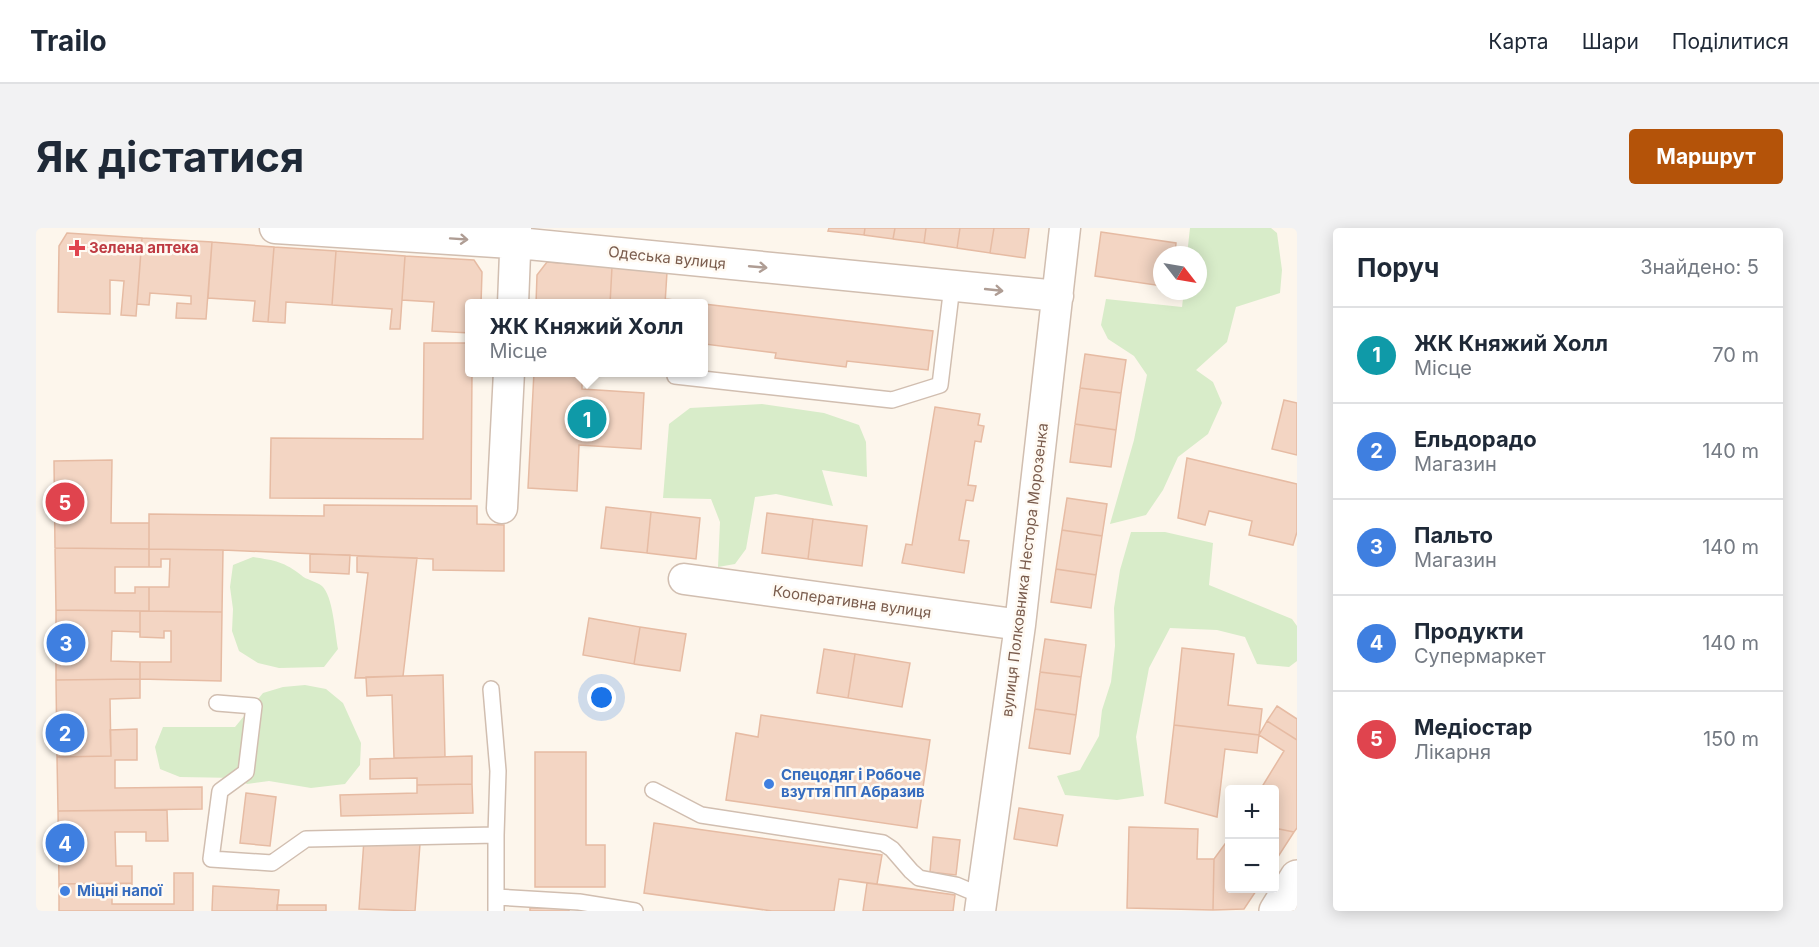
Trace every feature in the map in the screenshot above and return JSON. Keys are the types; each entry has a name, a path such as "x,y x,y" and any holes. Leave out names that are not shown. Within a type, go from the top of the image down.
{"street":[{"name":"Одеська вулиця","path":"275,228 516,236 1058,296"},
{"name":"вулиця Полковника Нестора Морозенка","path":"981,903 1020,625 1065,228"},
{"path":"513,299 516,236"},
{"path":"502,508 510,377"},
{"name":"Кооперативна вулиця","path":"684,579 1020,625"},
{"path":"1276,911 1297,878"}],"lane":[{"path":"684,377 892,400 940,385 952,286"},
{"path":"491,689 498,771 496,904 579,902 635,911"},
{"path":"217,704 254,705 246,772 220,791 211,859 272,862 306,839 496,835"},
{"path":"653,790 701,816 883,843 892,849 911,872 920,878 956,885 981,903"}],"green space":[{"path":"1190,228 1271,228 1277,233 1282,270 1280,293 1236,307 1227,342 1196,370 1213,382 1222,403 1208,434 1178,457 1163,490 1146,515 1110,524 1134,440 1147,375 1134,356 1108,339 1101,325 1106,299 1182,307 1183,300 1207,300 1207,246 1188,246"},
{"path":"762,404 824,413 859,425 866,442 867,477 822,470 833,506 776,494 755,497 746,549 735,564 718,567 720,522 711,499 663,498 669,424 690,408"},
{"path":"1131,532 1165,532 1213,543 1209,585 1292,619 1297,626 1297,661 1289,667 1257,664 1245,637 1217,630 1170,628 1149,668 1136,737 1144,796 1117,800 1065,795 1057,776 1080,770 1099,736 1102,710 1111,682 1115,646 1114,608 1120,570"},
{"path":"253,557 284,564 320,584 326,591 331,606 338,649 324,667 279,668 258,663 239,651 232,631 233,609 230,587 233,565"},
{"path":"305,685 326,689 343,703 361,743 360,765 345,784 311,788 269,781 247,784 237,778 180,777 160,769 155,747 163,727 235,727 263,693 283,687"}],"building":[{"path":"829,228 865,228 864,235 828,231"},
{"path":"865,228 895,228 893,239 864,235"},
{"path":"895,228 926,228 924,243 893,239"},
{"path":"926,228 960,228 957,248 924,243"},
{"path":"960,228 994,228 990,253 957,248"},
{"path":"994,228 1029,228 1025,258 990,253"},
{"path":"1101,232 1176,243 1176,246 1153,246 1153,285 1095,276"},
{"path":"67,233 142,238 136,316 121,315 124,281 110,280 110,314 58,312 59,246"},
{"path":"142,238 212,242 206,319 176,318 177,303 191,304 191,296 150,293 149,305 137,304"},
{"path":"212,242 274,247 268,322 253,321 255,301 208,298"},
{"path":"274,247 336,251 332,305 286,302 285,323 268,322"},
{"path":"336,251 405,256 400,329 390,329 392,309 332,305"},
{"path":"405,256 474,260 482,272 481,299 465,299 465,333 432,331 434,302 402,300"},
{"path":"547,262 612,267 610,299 536,299 537,275"},
{"path":"612,267 667,272 665,299 610,299"},
{"path":"708,304 933,331 928,370 847,361 846,367 775,358 776,353 708,344"},
{"path":"424,343 465,343 465,377 472,377 471,499 270,498 271,438 423,439"},
{"path":"1085,354 1126,360 1121,393 1080,388"},
{"path":"534,377 582,377 582,389 644,393 641,449 579,445 577,491 528,488"},
{"path":"1080,388 1121,393 1116,430 1075,424"},
{"path":"1284,400 1297,403 1297,455 1272,449"},
{"path":"935,407 980,414 978,425 984,426 981,442 975,441 968,485 976,486 973,501 966,500 959,540 969,541 964,573 902,563 906,544 912,545"},
{"path":"1075,424 1116,430 1111,467 1070,462"},
{"path":"1187,458 1297,484 1297,532 1293,545 1249,535 1252,521 1209,511 1205,525 1178,518"},
{"path":"112,460 111,523 149,523 149,549 55,548 54,461"},
{"path":"1067,498 1107,504 1102,536 1062,530"},
{"path":"324,505 477,506 477,524 504,525 504,571 433,570 433,559 149,549 149,514 324,516"},
{"path":"606,507 651,512 647,553 601,548"},
{"path":"651,512 700,518 696,559 647,553"},
{"path":"767,513 813,519 808,559 762,553"},
{"path":"813,519 867,526 862,566 808,559"},
{"path":"1062,530 1102,536 1096,575 1056,569"},
{"path":"55,548 149,549 149,567 115,567 115,593 135,593 135,587 149,587 149,611 56,610"},
{"path":"149,549 223,550 222,612 149,611 149,587 169,587 170,559 161,559 161,567 149,567"},
{"path":"310,554 350,555 349,574 310,572"},
{"path":"357,556 417,558 403,676 355,678 368,573 357,572"},
{"path":"1056,569 1096,575 1091,608 1051,602"},
{"path":"56,610 140,611 140,632 112,631 111,661 140,662 140,679 56,680"},
{"path":"140,611 222,612 221,681 140,679 140,662 171,662 171,631 164,631 164,638 140,637"},
{"path":"589,618 640,627 634,664 583,655"},
{"path":"640,627 686,634 680,671 634,664"},
{"path":"1045,639 1086,645 1081,677 1040,672"},
{"path":"1182,648 1234,654 1228,705 1262,709 1259,735 1174,725"},
{"path":"824,649 855,654 848,698 817,693"},
{"path":"855,654 910,663 902,707 848,698"},
{"path":"1040,672 1081,677 1076,715 1035,709"},
{"path":"443,675 445,757 394,758 392,695 367,696 366,677"},
{"path":"140,679 140,698 110,699 111,756 57,757 56,680"},
{"path":"1277,706 1297,719 1297,740 1267,721"},
{"path":"1035,709 1076,715 1070,754 1029,748"},
{"path":"761,715 930,740 917,828 726,800 736,733 758,737"},
{"path":"1267,721 1297,740 1297,828 1294,832 1279,829 1279,785 1263,785 1284,751 1259,735"},
{"path":"1174,725 1259,735 1257,753 1225,749 1217,817 1165,803"},
{"path":"137,729 137,760 115,760 115,788 202,787 202,809 58,811 57,757 111,756 110,730"},
{"path":"535,752 586,752 586,845 605,845 605,887 535,887"},
{"path":"472,756 472,784 417,785 417,778 370,779 370,759"},
{"path":"472,784 473,813 341,816 340,795 417,793 417,785"},
{"path":"246,793 276,797 270,846 240,843"},
{"path":"1019,808 1063,815 1057,846 1014,839"},
{"path":"167,810 168,841 146,841 146,832 115,832 116,866 132,866 132,883 59,884 58,811"},
{"path":"654,823 882,855 877,884 955,895 953,911 863,911 867,883 839,879 834,911 772,911 644,893"},
{"path":"654,823 882,855 877,884 839,879 834,911 772,911 644,893"},
{"path":"1129,827 1198,829 1197,859 1214,859 1213,910 1127,908"},
{"path":"1279,829 1294,832 1279,855"},
{"path":"933,837 960,840 956,875 930,872"},
{"path":"364,840 420,844 415,911 359,909"},
{"path":"1225,844 1225,893 1255,893 1244,909 1213,910 1214,859"},
{"path":"174,873 193,873 193,911 59,911 59,884 132,883 132,896 112,897 112,904 174,904"},
{"path":"867,883 955,895 953,911 863,911"},
{"path":"213,886 279,890 277,911 212,911"},
{"path":"277,905 326,905 326,911 277,911"},
{"path":"530,908 569,908 569,911 530,911"}],"place":[{"name":"Зелена аптека","path":"77,248"},
{"name":"ЖК Княжий Холл","path":"587,419"},
{"name":"Медіостар","path":"65,502"},
{"name":"Пальто","path":"66,643"},
{"name":"Ельдорадо","path":"65,733"},
{"name":"Спецодяг і Робоче взуття ПП Абразив","path":"769,784"},
{"name":"Продукти","path":"65,843"},
{"name":"Міцні напої","path":"65,891"}]}
